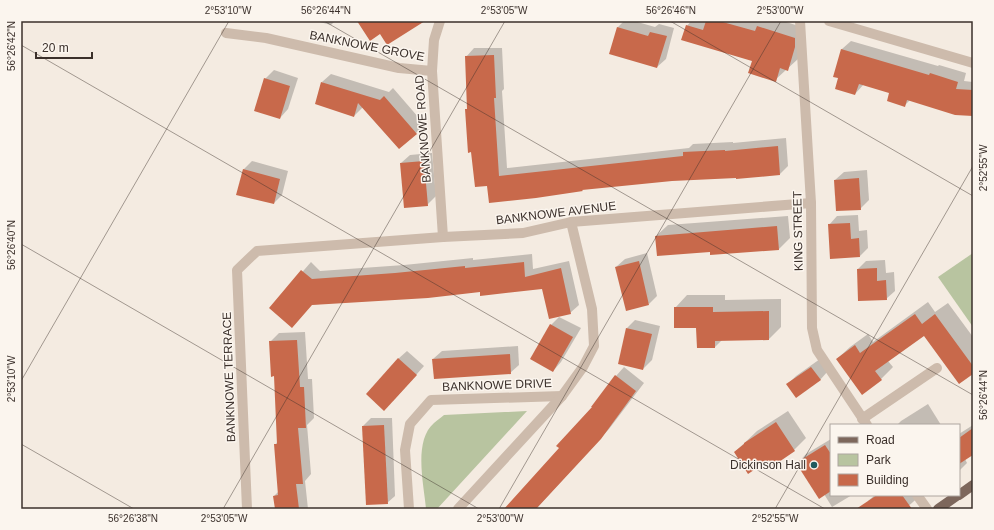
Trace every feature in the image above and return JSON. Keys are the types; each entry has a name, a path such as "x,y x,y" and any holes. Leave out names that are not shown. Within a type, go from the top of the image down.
{"main road":[{"path":"960,494 973,485"},
{"path":"938,509 958,496"}],"street":[{"name":"BANKNOWE ROAD","path":"440,21 434,40 432,71 443,237"},
{"name":"KING STREET","path":"800,21 811,203 812,328 817,350 864,422"},
{"path":"829,21 973,63"},
{"name":"BANKNOWE GROVE","path":"226,33 266,38 399,68 432,71"},
{"name":"BANKNOWE AVENUE","path":"257,252 443,237 523,233 571,222 811,203"},
{"name":"BANKNOWE DRIVE","path":"458,509 562,396 583,367 594,346 592,309 571,222"},
{"name":"BANKNOWE TERRACE","path":"247,509 237,270 257,252"},
{"path":"864,422 937,368"},
{"name":"BANKNOWE DRIVE","path":"409,509 405,450 410,424 431,400 562,396"},
{"path":"918,496 927,509"}],"green space":[{"path":"973,253 973,327 938,277"},
{"path":"527,411 437,509 426,509 421,464 422,452 428,431 434,423 444,415"}],"building":[{"path":"357,21 425,21 387,45 380,34 370,41"},
{"path":"706,21 719,21 755,31 757,26 795,38 795,47 788,71 780,68 776,82 748,73 752,61 681,40 686,25 703,30"},
{"path":"617,27 648,36 650,32 667,36 657,68 609,54"},
{"path":"841,49 958,82 956,89 973,90 973,116 955,115 907,100 905,107 887,101 889,93 859,84 855,95 835,89 838,78 833,77"},
{"path":"494,55 496,98 494,98 499,176 683,156 683,152 725,151 778,146 780,175 736,179 672,181 582,190 583,191 536,198 489,203 487,186 475,187 471,152 468,153 465,109 467,109 465,56"},
{"path":"264,78 290,86 280,119 254,111"},
{"path":"321,82 380,100 384,96 417,134 399,149 358,103 354,117 315,104"},
{"path":"424,161 428,206 404,208 400,163"},
{"path":"243,169 280,179 274,204 236,195"},
{"path":"859,178 861,210 836,211 834,180"},
{"path":"850,223 851,239 859,238 860,257 830,259 828,224"},
{"path":"777,226 779,250 710,255 710,252 657,256 655,236"},
{"path":"639,261 649,305 626,311 615,267"},
{"path":"524,262 525,277 561,268 571,314 549,319 542,289 480,296 480,292 428,298 312,305 292,328 269,308 301,270 312,279 465,266 465,268"},
{"path":"877,268 877,281 886,280 887,300 858,301 857,269"},
{"path":"674,307 713,307 713,312 769,311 769,340 715,341 715,348 697,348 696,328 674,328"},
{"path":"915,314 922,324 935,314 973,366 973,374 959,384 924,336 875,371 882,380 862,395 836,359 855,345 860,353"},
{"path":"550,324 573,337 553,372 530,359"},
{"path":"626,328 652,334 643,370 618,364"},
{"path":"297,340 300,387 304,387 306,428 298,428 303,484 296,484 299,509 275,509 273,496 278,495 274,444 277,444 274,376 271,377 269,341"},
{"path":"510,354 511,374 434,379 432,359"},
{"path":"398,358 417,375 384,411 366,394"},
{"path":"811,367 821,380 796,398 786,384"},
{"path":"615,375 636,391 601,439 536,509 504,509 559,448 556,446 592,407"},
{"path":"776,422 795,451 773,466 769,460 748,474 734,452 744,443"},
{"path":"384,425 388,504 366,505 362,426"},
{"path":"973,428 973,455 960,463 960,437"},
{"name":"Dickinson Hall","path":"825,445 830,452 830,492 819,499 796,463"},
{"path":"876,496 903,496 912,509 856,509"}],"place":[{"name":"Dickinson Hall","path":"814,465"}]}
